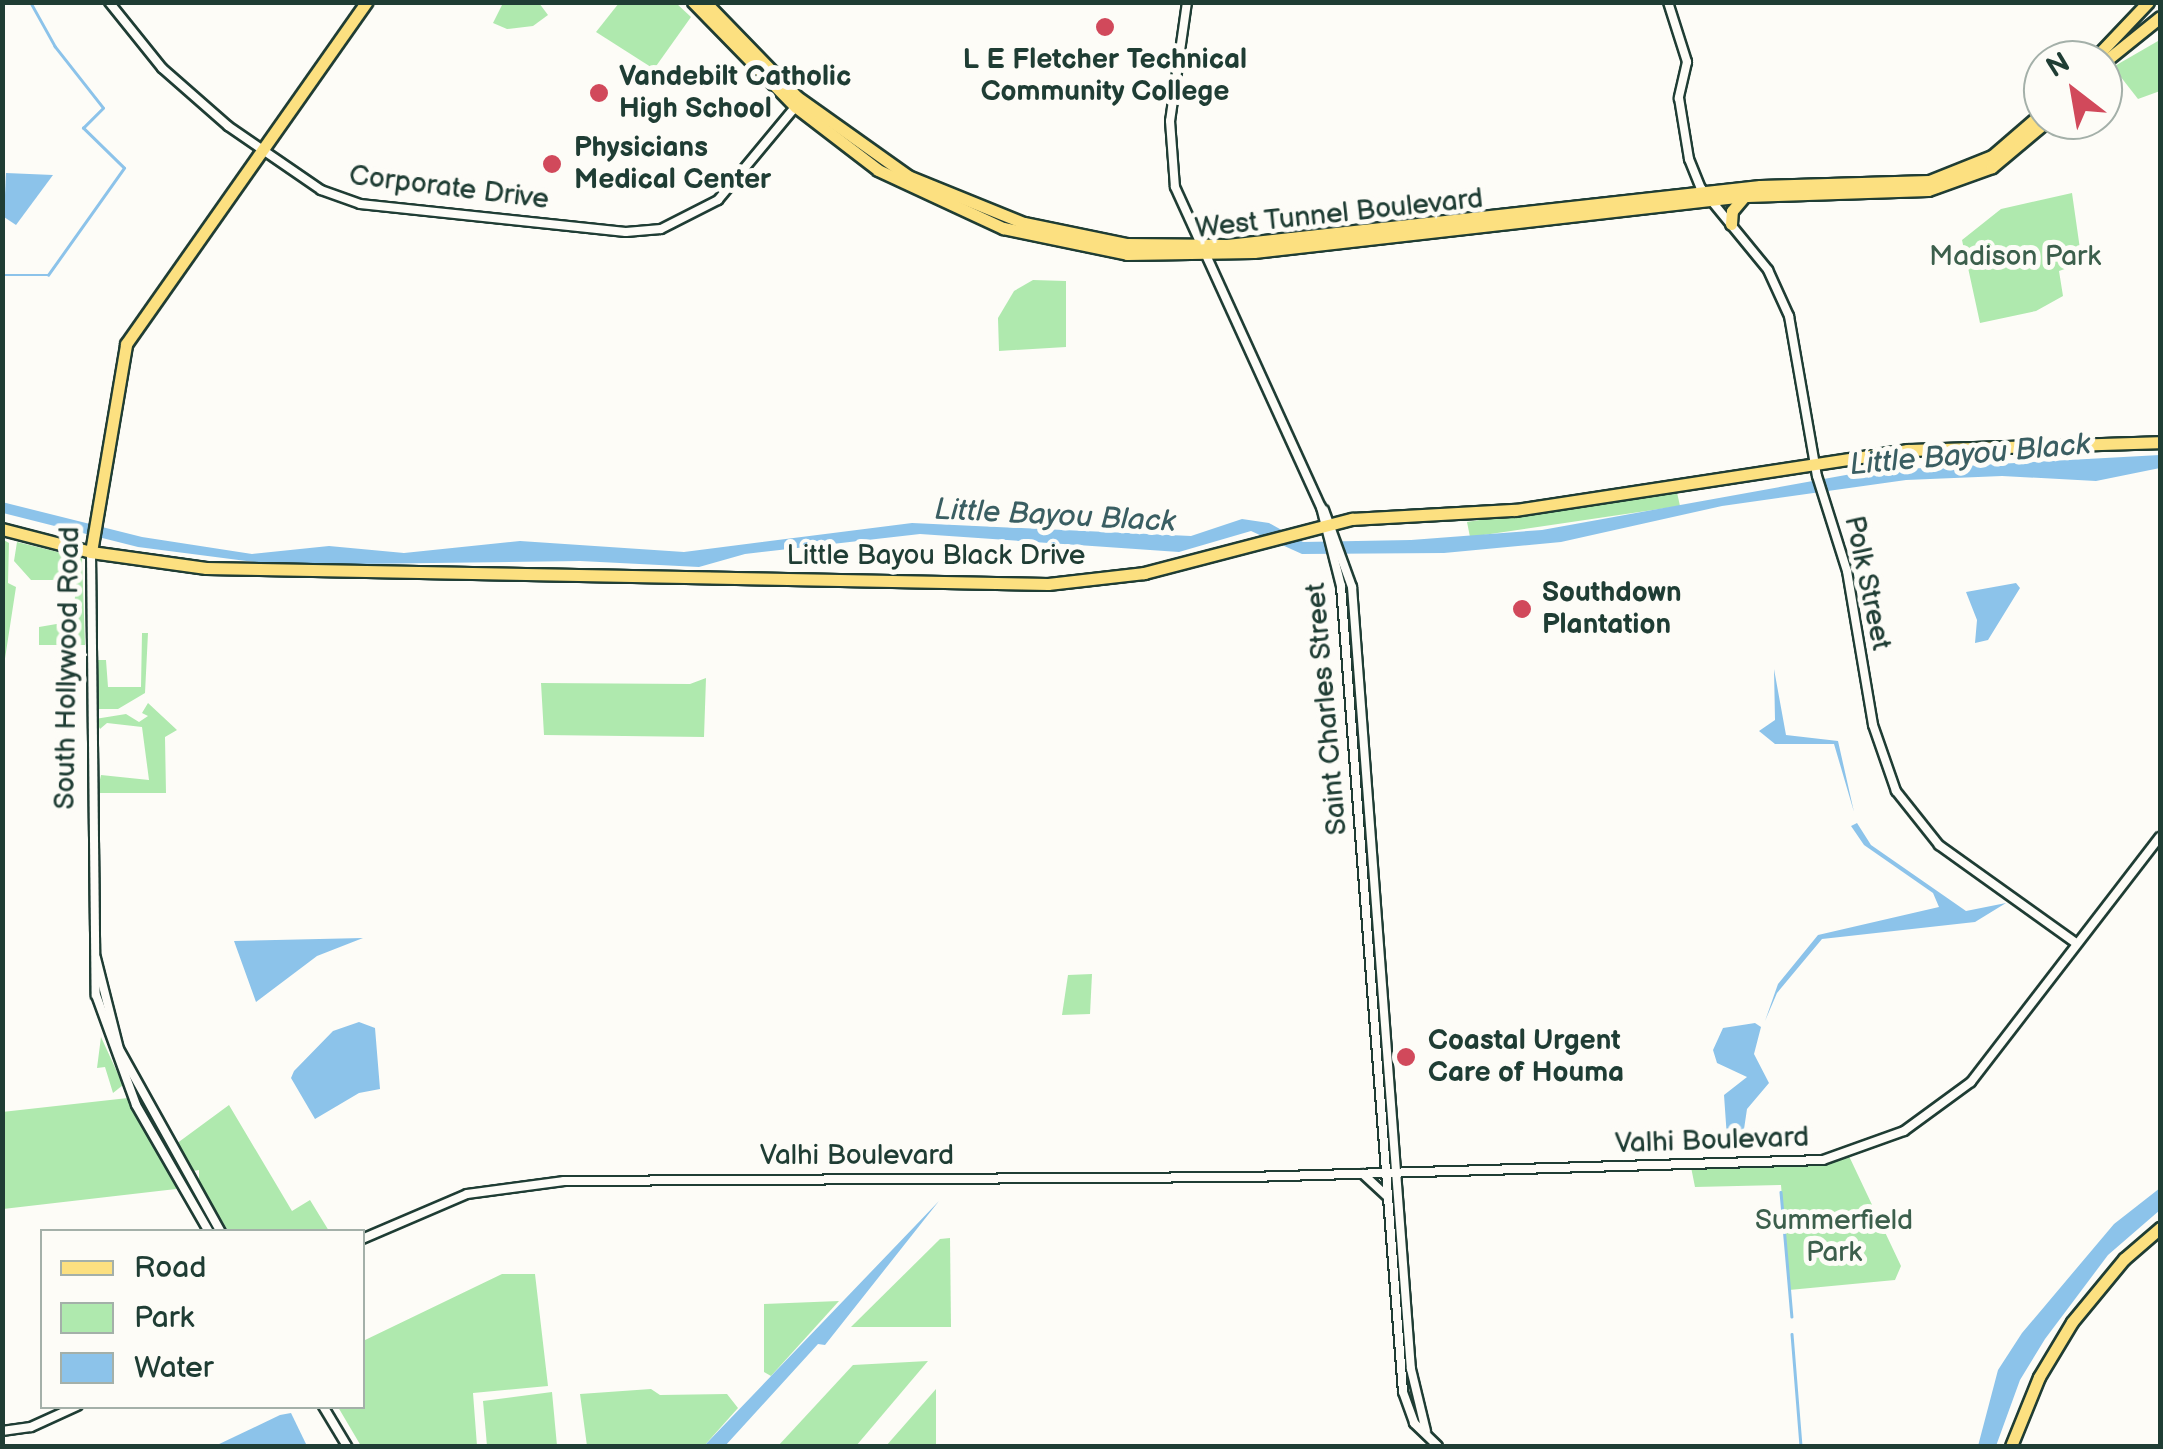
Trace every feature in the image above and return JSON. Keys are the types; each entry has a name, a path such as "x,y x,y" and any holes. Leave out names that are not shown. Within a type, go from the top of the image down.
{"main road":[{"name":"South Hollywood Road","path":"91,552 126,344 366,2"},
{"name":"West Tunnel Boulevard","path":"693,2 796,102 884,162 997,215 1091,239 1199,251 1707,196 1928,180 1992,156 2023,129"},
{"name":"West Tunnel Boulevard","path":"705,2 796,102"},
{"path":"2112,40 2148,2"},
{"path":"2123,47 2160,17"},
{"path":"731,42 748,48"},
{"name":"West Tunnel Boulevard","path":"1707,196 1947,186 2007,157 2026,140"},
{"path":"1731,224 1734,206 1747,196"},
{"name":"Little Bayou Black Drive","path":"2,528 91,552 206,568 1030,585 1144,573 1291,533 1515,510 1816,470 1949,447 2160,442"},
{"path":"2010,1446 2038,1376 2072,1322 2116,1268 2160,1228"}],"street":[{"name":"Corporate Drive","path":"109,2 162,68 260,149 321,190 360,204 638,232 677,224 718,200 796,102"},
{"path":"1187,2 1170,148 1199,251 1330,529"},
{"name":"Polk Street","path":"1668,2 1687,62 1679,98 1684,145 1707,196 1768,270 1790,316 1816,470 1847,571 1872,725 1896,792 1939,845 2076,944"},
{"name":"Saint Charles Street","path":"1330,529 1357,637 1414,1392 1429,1438"},
{"name":"South Hollywood Road","path":"91,552 92,934 96,995 114,1058 207,1229"},
{"name":"Saint Charles Street","path":"1338,554 1403,1392 1414,1423 1438,1446"},
{"name":"Valhi Boulevard","path":"365,1238 466,1194 564,1181 1364,1174 1796,1164 1848,1154 1904,1132 1964,1089 2160,838"},
{"name":"South Hollywood Road","path":"92,934 119,1049 218,1229"},
{"path":"1364,1174 1388,1197"},
{"path":"2,1432 31,1428 71,1409"},
{"path":"325,1409 347,1446"},
{"path":"1421,1446 1429,1438"}],"green space":[{"path":"503,3 539,3 548,15 533,26 507,29 493,23"},
{"path":"619,3 676,3 691,17 654,69 596,32"},
{"path":"2158,41 2160,91 2138,99 2123,80 2123,61"},
{"name":"Madison Park","path":"2072,193 2082,263 2059,271 2063,296 2036,311 1980,323 1962,240 2001,209"},
{"path":"1033,280 1066,281 1066,347 999,351 998,318 1014,291"},
{"path":"1676,488 1680,506 1470,537 1467,522"},
{"path":"2,539 9,543 8,583 16,587 4,665"},
{"path":"17,542 82,558 85,645 39,645 39,627 74,621 76,568 64,580 31,580 14,561"},
{"path":"142,633 148,633 145,693 118,709 98,709 96,660 106,660 108,687 141,687"},
{"path":"706,678 704,737 544,735 541,683 690,684"},
{"path":"148,703 177,730 165,737 166,793 97,793 101,775 149,780 142,727 107,723 100,729 95,719 126,714 139,722 148,716 142,713"},
{"path":"1092,974 1090,1014 1062,1015 1068,975"},
{"path":"101,1037 123,1085 113,1093 105,1067 97,1068"},
{"path":"128,1098 178,1182 176,1189 3,1209 2,1112"},
{"path":"229,1105 292,1211 310,1200 328,1229 227,1229 199,1182 199,1170 193,1171 176,1144"},
{"name":"Summerfield Park","path":"1848,1154 1901,1266 1895,1280 1789,1290 1781,1185 1695,1187 1691,1167"},
{"path":"950,1238 951,1327 851,1327 940,1239"},
{"path":"502,1274 535,1274 548,1386 473,1393 477,1446 361,1446 339,1409 365,1409 365,1340"},
{"path":"839,1301 771,1376 764,1372 764,1304"},
{"path":"928,1361 856,1446 778,1446 853,1365"},
{"path":"651,1389 660,1395 727,1394 738,1408 704,1446 587,1446 580,1394"},
{"path":"936,1389 936,1446 886,1446"},
{"path":"552,1392 557,1446 487,1446 483,1401"}],"water":[{"path":"6,173 53,175 16,225 4,217"},
{"path":"2160,455 2160,468 2096,481 2002,476 1906,480 1722,506 1561,542 1444,553 1302,554 1251,531 1179,552 920,534 745,554 699,567 580,561 277,565 138,547 3,513 2,502 142,537 252,554 329,546 404,553 520,541 684,552 912,523 1191,536 1242,519 1269,523 1303,542 1411,540 1542,530 1868,471"},
{"path":"2016,583 2020,588 1988,640 1975,643 1977,620 1966,592"},
{"path":"1774,669 1786,735 1838,741 1854,812 1834,744 1775,744 1759,731 1775,720"},
{"path":"1857,823 1871,845 1966,911 2006,903 1975,922 1822,939 1777,993 1765,1021 1778,984 1818,935 1939,907 1933,893 1864,845 1851,826"},
{"path":"363,938 317,956 256,1002 234,941"},
{"path":"359,1022 375,1028 380,1089 359,1093 315,1119 291,1078 294,1071 333,1031"},
{"path":"1755,1023 1761,1027 1754,1054 1769,1083 1747,1109 1743,1136 1727,1138 1724,1095 1747,1077 1717,1063 1713,1050 1723,1028"},
{"path":"2160,1188 2160,1210 2108,1255 2045,1339 2020,1380 1996,1446 1978,1446 1998,1370 2022,1333 2114,1224"},
{"path":"939,1201 825,1345 818,1344 725,1446 704,1446"},
{"path":"291,1413 307,1446 215,1446 280,1415"}],"waterway":[{"path":"2,275 48,275 124,168 83,128 103,108 55,47 30,2"},
{"path":"1781,1192 1792,1317"},
{"path":"1792,1334 1801,1446"}],"place":[{"name":"L E Fletcher Technical Community College","path":"1105,27"},
{"name":"Vandebilt Catholic High School","path":"599,93"},
{"name":"Physicians Medical Center","path":"552,164"},
{"name":"Southdown Plantation","path":"1522,609"},
{"name":"Coastal Urgent Care of Houma","path":"1406,1057"}],"water label":[{"name":"Little Bayou Black","path":"1970,455"},
{"name":"Little Bayou Black","path":"1055,516"}]}
